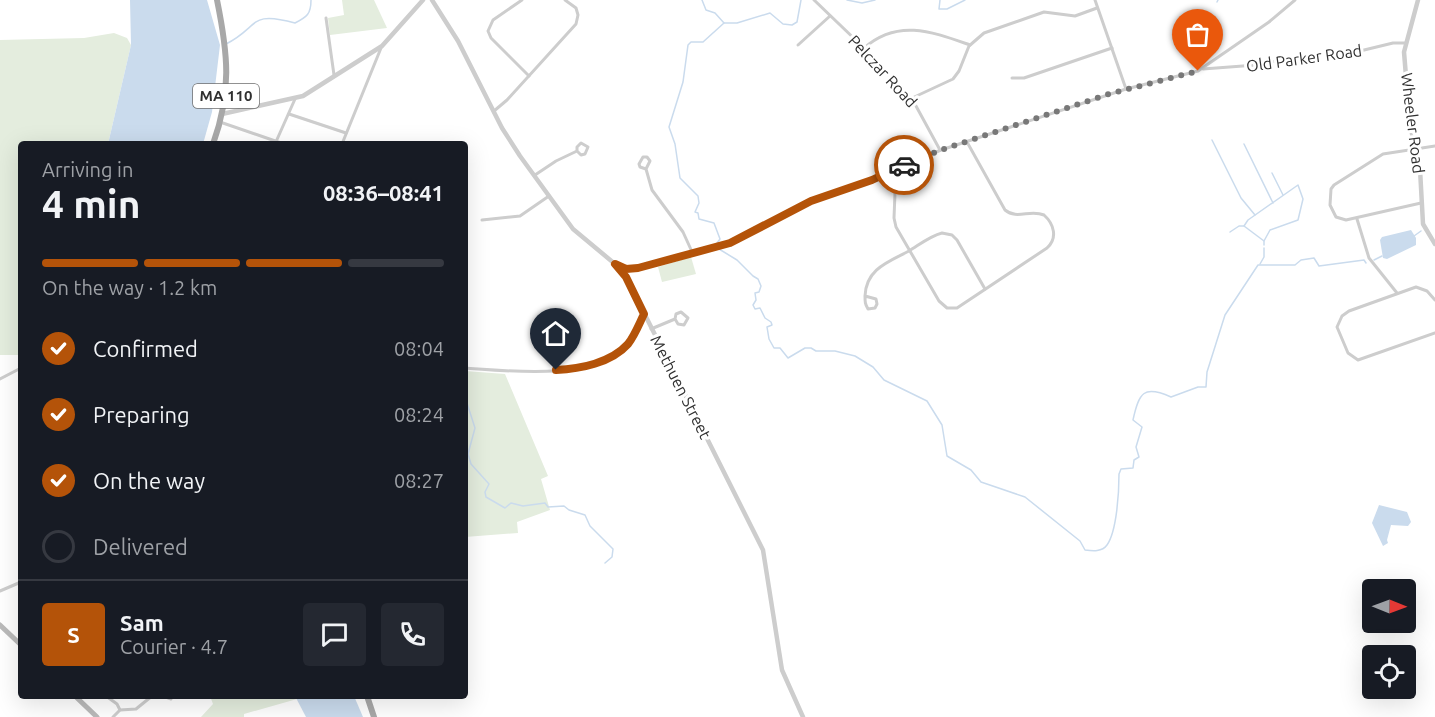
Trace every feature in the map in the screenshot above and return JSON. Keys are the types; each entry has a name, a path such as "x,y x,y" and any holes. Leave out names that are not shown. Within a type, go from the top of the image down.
{"main road":[{"name":"MA 110","path":"214,141 222,114 228,78 226,44 217,0"},
{"path":"0,626 18,642"},
{"path":"78,699 97,717"},
{"path":"368,699 374,717"}],"street":[{"path":"222,114 295,99 382,46 423,0"},
{"name":"Methuen Street","path":"432,0 458,41 507,136 549,196 573,229 615,264 626,277 763,550 782,670 803,717"},
{"path":"522,0 493,20 488,31 491,38 530,76"},
{"path":"494,111 530,76 576,24 576,8 564,0"},
{"name":"Pelczar Road","path":"814,0 864,48 910,99 918,109 940,150"},
{"path":"1095,0 1126,89"},
{"path":"615,264 633,269 693,254 745,236 816,199 885,174 940,150 1126,89 1201,69 1295,0"},
{"name":"Wheeler Road","path":"1418,0 1405,43 1410,125 1420,169 1423,224 1435,244"},
{"path":"910,99 953,79 970,45 984,33 1044,12 1075,16 1097,8"},
{"path":"798,45 830,16"},
{"path":"326,18 334,76"},
{"path":"864,48 880,38 916,29 933,32 970,45"},
{"name":"Old Parker Road","path":"1201,69 1256,65 1300,55 1353,52 1393,43 1405,43"},
{"path":"343,141 382,46"},
{"path":"1012,78 1024,78 1112,48"},
{"path":"277,141 295,99"},
{"path":"289,114 346,133"},
{"path":"220,122 271,141"},
{"path":"885,174 896,197 895,224 937,299 944,307 957,308 1049,247 1054,240 1054,232 1048,219 1042,214 1016,215 1005,210 968,142"},
{"path":"1421,203 1346,220 1336,217 1330,205 1331,189 1383,154 1435,146"},
{"path":"535,175 556,161 577,152"},
{"path":"646,169 652,190 681,229 693,254"},
{"path":"482,220 520,216 549,196"},
{"path":"1357,219 1369,258 1397,294"},
{"path":"865,296 876,299 875,308 866,307 865,296 867,284 874,271 937,235 945,233 952,235 985,289"},
{"path":"1435,300 1426,291 1416,287 1349,311 1338,321 1338,332 1352,357 1366,359 1435,333"},
{"path":"651,329 675,319 676,314 681,312 686,314 688,319 685,324 681,325 675,319"},
{"path":"468,368 522,371 583,367 623,349 635,333 644,314"},
{"path":"0,379 18,370"},
{"path":"0,591 18,583"},
{"path":"110,699 120,710"},
{"path":"113,717 120,710 136,709 148,699"}],"green space":[{"path":"342,0 374,0 387,28 330,35 328,18 344,15"},
{"path":"114,33 127,38 131,45 109,141 18,141 18,355 0,355 0,40 84,38"},
{"path":"691,257 696,274 662,282 658,267"},
{"path":"468,371 505,374 548,476 541,479 550,510 517,522 518,533 468,537"},
{"path":"211,699 297,699 244,714 244,717 201,717 213,704"}],"water":[{"path":"130,0 207,0 220,45 212,112 204,141 109,141 131,45"},
{"path":"1411,230 1416,238 1416,245 1387,259 1383,258 1380,240 1382,237"},
{"path":"1379,505 1407,512 1411,522 1408,526 1391,525 1388,543 1383,546 1372,523"},
{"path":"297,699 355,699 363,717 306,717"}],"waterway":[{"path":"226,44 261,19 280,19 295,23 299,21 309,12 311,0"},
{"path":"702,0 706,10 715,13 724,23 737,23 770,13 783,24 792,25 797,22 801,0"},
{"path":"847,0 862,3 875,0"},
{"path":"940,0 939,9 947,9 965,0"},
{"path":"717,243 720,239 714,223 699,219 698,213 695,212 699,203 698,196 680,178 675,144 669,127 683,82 688,45 691,42 703,42 724,23"},
{"path":"1212,140 1241,198 1255,215"},
{"path":"1244,144 1273,203"},
{"path":"1272,173 1283,195"},
{"path":"1244,226 1248,220 1298,185 1303,199 1298,220 1270,230 1264,241"},
{"path":"1230,232 1239,226 1244,226 1264,241 1264,245"},
{"path":"1414,236 1421,231"},
{"path":"1260,264 1264,257 1264,248"},
{"path":"719,249 737,260 758,279 761,286 759,292 755,293 756,300 753,305 755,309 760,308 765,318 771,322 772,325 767,327 769,339 774,348 780,348 788,358 805,348 855,356 873,367 884,380 927,401 942,425 947,456 971,470 981,482 1025,497 1080,541 1085,550 1094,551 1107,545 1113,530 1121,469 1133,468 1134,460 1139,457 1136,447 1142,427 1133,420 1141,397 1149,392 1162,393 1171,397 1198,387 1206,387 1207,372 1225,315 1258,265 1295,265 1301,260 1314,258 1319,266 1364,260 1366,263"},
{"path":"1374,260 1382,256"},
{"path":"468,406 475,428 468,454"},
{"path":"468,454 471,464 489,484 485,492 486,497 505,508 511,503 523,506 545,503 548,507 564,506 585,515 590,526 613,549 612,557 605,563"}],"way so far":[{"path":"904,165 941,150 1109,94 1198,71"}],"route":[{"path":"556,370 573,369 596,363 623,349 635,333 644,314 626,277 615,264 626,269 633,269 730,243 759,230 811,201 872,180 904,165"}]}
